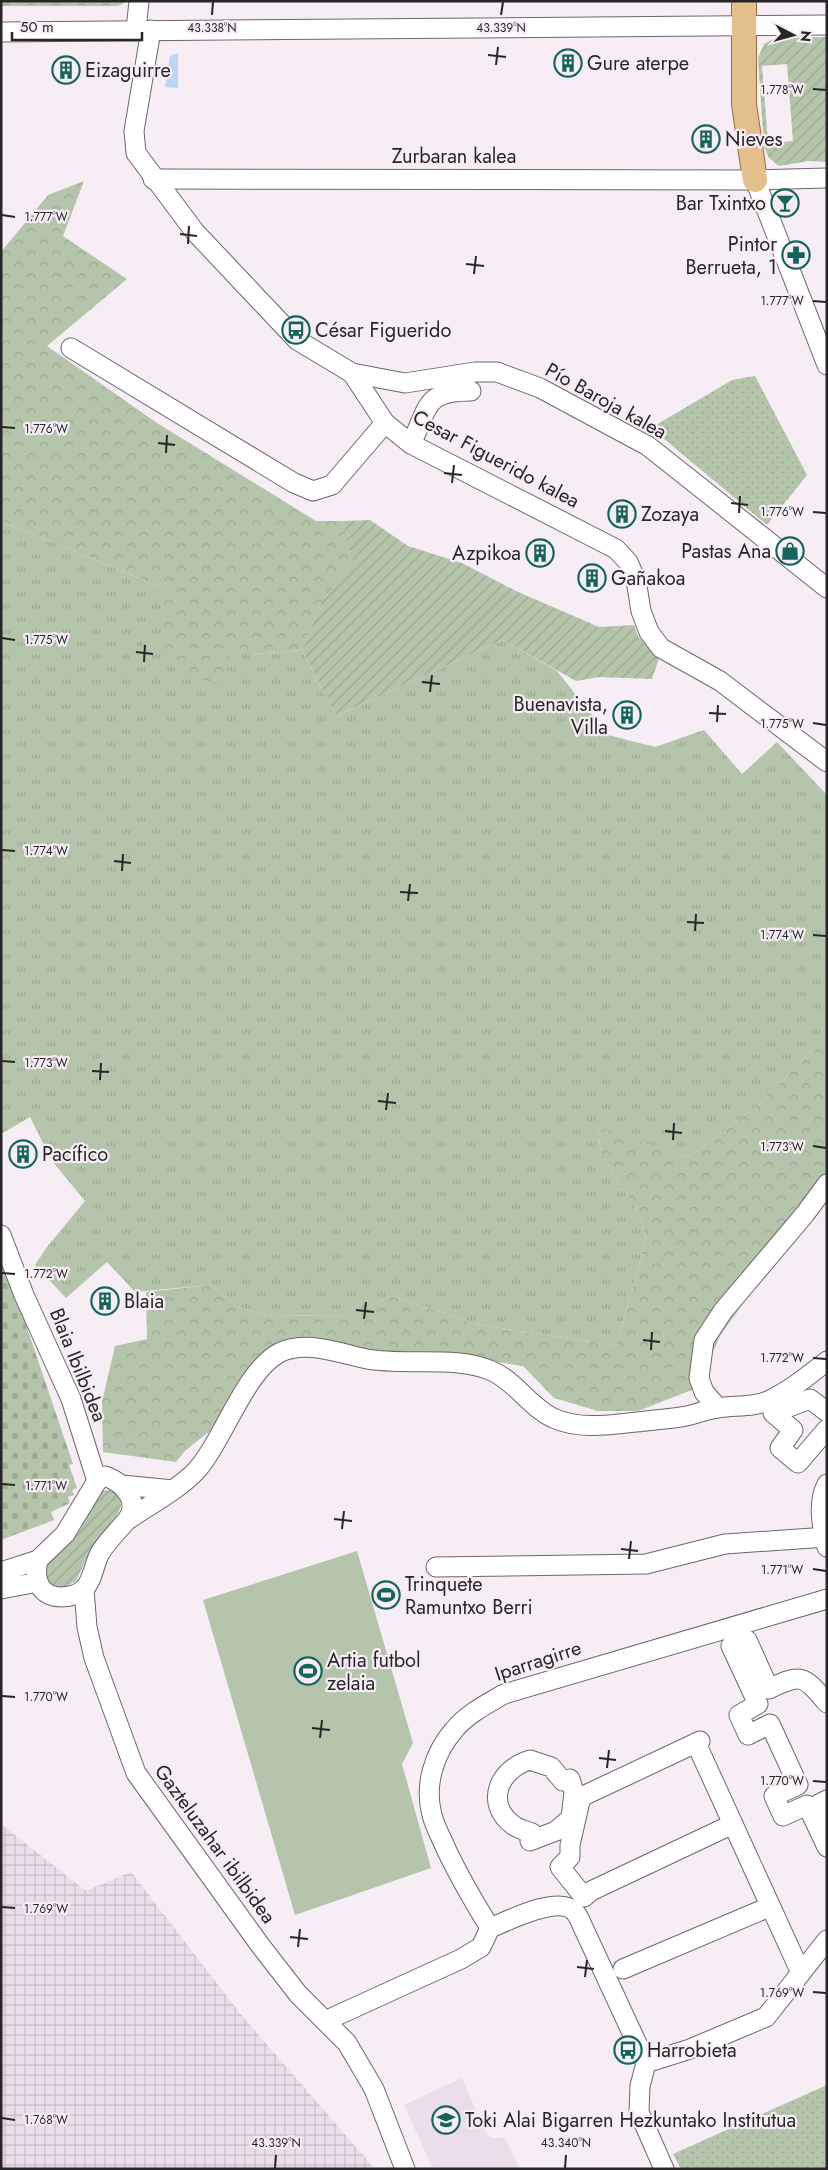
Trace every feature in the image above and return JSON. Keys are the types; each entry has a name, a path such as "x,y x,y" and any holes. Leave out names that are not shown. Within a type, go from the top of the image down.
{"main road":[{"path":"744,1 744,104 755,180"}],"street":[{"name":"Cesar Figuerido kalea","path":"138,4 143,30 134,131 136,154 195,232 297,340 352,374 385,423 411,444 616,549 628,562 636,580 641,612 649,632 661,648 720,681 827,762"},
{"path":"1,32 827,25"},
{"name":"Zurbaran kalea","path":"153,178 755,180 827,178"},
{"path":"755,180 827,365"},
{"path":"71,348 294,483 313,491 332,485 385,423"},
{"name":"Pío Baroja kalea","path":"352,374 405,383 475,372 497,372 540,388 648,446 827,588"},
{"path":"411,444 432,400 442,393 471,391"},
{"path":"718,1408 704,1392 699,1378 704,1340 722,1311 805,1214 827,1184"},
{"name":"Blaia Ibilbidea","path":"1,1234 24,1295 71,1399 89,1457 108,1481 128,1491 132,1505 128,1519"},
{"path":"38,1560 36,1573 38,1582 40,1587 52,1596 65,1598 84,1589 100,1554 117,1530 128,1519 173,1490 195,1472 209,1454 258,1371 280,1353 308,1347 369,1359 471,1365 492,1371 508,1381 540,1410 568,1424 587,1426 685,1417 718,1408 739,1408 768,1400 797,1383 827,1361"},
{"path":"827,1412 810,1399 773,1413 793,1430 780,1448 798,1463 827,1429"},
{"path":"1,1572 38,1560 65,1534 108,1481 173,1490"},
{"path":"436,1568 646,1564 725,1544 826,1540 821,1512 822,1492 827,1484"},
{"path":"1,1588 38,1582"},
{"name":"Gazteluzahar ibilbidea","path":"84,1589 87,1627 94,1658 136,1773 260,1945 298,1994 347,2043 374,2089 405,2169"},
{"name":"Gazteluzahar ibilbidea","path":"65,1598 87,1627"},
{"name":"Iparragirre","path":"490,1928 463,1885 432,1815 429,1792 432,1769 441,1747 455,1728 481,1707 504,1694 827,1599"},
{"path":"827,1703 817,1691 799,1678 793,1678 769,1689 747,1640 731,1646 758,1704 738,1715 748,1734 770,1724 798,1785 774,1796 778,1806 783,1816 807,1805 827,1847"},
{"path":"733,1824 590,1891 584,1897 560,1867 570,1857 570,1845 581,1797 698,1742 801,1973"},
{"path":"530,1760 551,1767 563,1782 570,1779 574,1792 571,1818 556,1831 530,1841 532,1832 515,1827 502,1812 498,1793 501,1781 506,1773 515,1766 530,1760"},
{"path":"827,1800 819,1804 827,1821"},
{"path":"324,2021 461,1959 481,1947 490,1928 538,1909 564,1906 574,1911 582,1924 646,2063 640,2086 639,2112 664,2169"},
{"path":"623,1969 762,1910"},
{"path":"646,2063 690,2049 766,2017 827,1940"}],"shaded area":[{"path":"1,1824 86,1891 131,1872 243,2017 375,2169 1,2169"},
{"name":"Toki Alai Bigarren Hezkuntako Institutua","path":"462,2078 487,2135 493,2138 505,2138 520,2169 433,2169 404,2105"}],"green space":[{"path":"1,1 124,1 124,3 118,6 1,6"},
{"path":"827,37 827,162 809,161 779,166 769,158 764,146 758,58 764,44 775,38","holes":["787,64 793,141 768,143 762,66"]},
{"path":"84,181 63,236 127,279 47,346 157,423 316,521 342,521 354,561 321,603 302,650 254,654 231,650 223,684 188,678 161,658 163,588 1,521 1,252 48,195"},
{"path":"755,376 807,475 767,525 651,428 732,380"},
{"path":"370,520 408,546 462,563 516,591 599,627 634,625 638,636 659,658 652,679 599,677 576,681 503,640 336,716 302,650 321,603 353,561 342,521"},
{"path":"1,521 163,588 254,654 302,650 336,716 503,640 557,671 608,735 655,747 704,730 742,774 777,742 827,795 827,1034 759,1105 689,1157 598,1129 601,1153 641,1218 646,1238 617,1346 481,1325 391,1296 351,1315 267,1316 238,1307 210,1285 135,1292 107,1262 66,1298 35,1265 47,1247 85,1201 52,1161 30,1117 1,1134"},
{"path":"827,1034 827,1185 720,1336 697,1388 638,1411 598,1411 554,1398 523,1366 462,1357 359,1351 291,1344 231,1414 185,1451 176,1462 103,1452 102,1402 115,1346 147,1339 146,1292 210,1285 238,1307 267,1316 351,1315 391,1296 481,1325 617,1346 646,1238 641,1218 601,1153 598,1128 689,1157 759,1105"},
{"path":"1,1251 73,1464 69,1465 77,1488 72,1490 74,1495 68,1497 70,1503 51,1512 54,1520 1,1540"},
{"path":"111,1490 120,1496 121,1506 118,1514 92,1547 76,1581 57,1589 49,1585 45,1571 48,1565 78,1533 100,1491"},
{"name":"Artia futbol zelaia","path":"357,1551 413,1743 402,1764 431,1868 295,1915 203,1600"},
{"path":"827,2085 827,2169 681,2169 673,2154"}],"water":[{"path":"178,53 178,88 165,87 170,56"}],"place":[{"name":"Gure aterpe","path":"568,63"},
{"name":"Eizaguirre","path":"66,70"},
{"name":"Nieves","path":"706,139"},
{"name":"Bar Txintxo","path":"785,203"},
{"name":"Pintor Berrueta, 1","path":"796,255"},
{"name":"César Figuerido","path":"296,330"},
{"name":"Zozaya","path":"622,514"},
{"name":"Pastas Ana","path":"790,551"},
{"name":"Azpikoa","path":"540,553"},
{"name":"Gañakoa","path":"592,578"},
{"name":"Buenavista, Villa","path":"627,715"},
{"name":"Pacífico","path":"23,1154"},
{"name":"Blaia","path":"105,1301"},
{"name":"Trinquete Ramuntxo Berri","path":"386,1595"},
{"name":"Artia futbol zelaia","path":"308,1671"},
{"name":"Harrobieta","path":"628,2050"},
{"name":"Toki Alai Bigarren Hezkuntako Institutua","path":"446,2120"}]}
